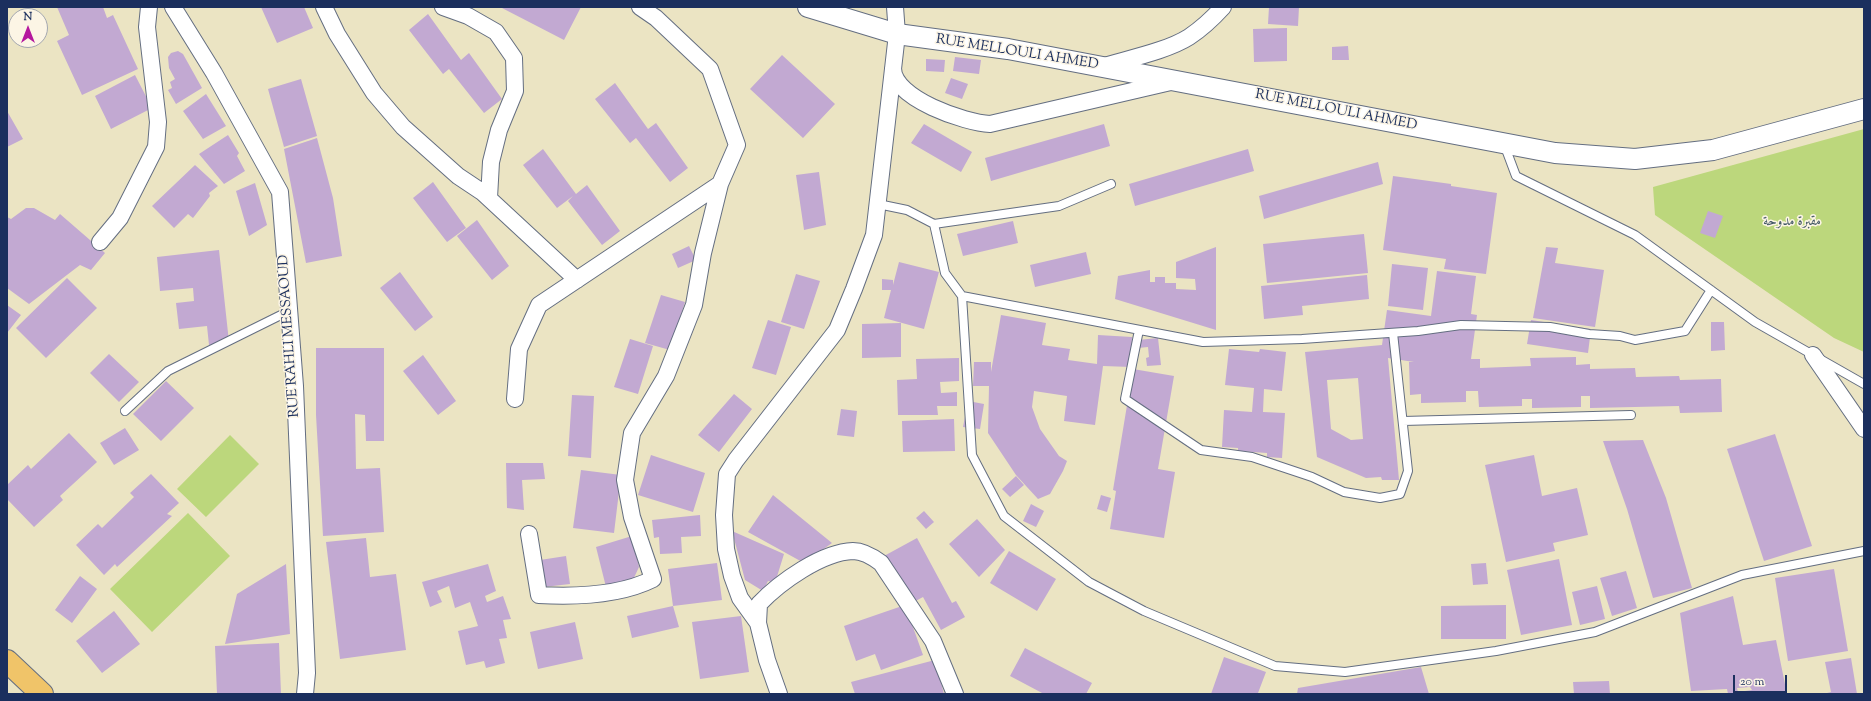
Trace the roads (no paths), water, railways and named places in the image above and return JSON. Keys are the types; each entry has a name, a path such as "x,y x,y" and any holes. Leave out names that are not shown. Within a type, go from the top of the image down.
{"main road":[{"path":"7,661 42,694"}],"street":[{"path":"100,242 120,218 156,147 158,122 147,27 149,7"},
{"name":"RUE RAHLI MESSAOUD","path":"173,7 214,73 280,192 295,394 307,673 305,694"},
{"path":"324,7 337,34 374,93 403,127 458,176 489,198 577,280"},
{"path":"442,7 468,16 496,32 514,58 515,91 499,130 491,162 489,198"},
{"path":"529,534 539,595 575,597 641,585 653,579 632,517 625,480 632,433 666,376 694,305 703,253 720,184 737,145 710,69 656,18 640,7"},
{"name":"RUE MELLOULI AHMED","path":"808,7 897,34 1008,49 1555,153 1635,160 1712,150 1864,109"},
{"path":"758,623 740,598 726,549 724,515 727,474 736,460 836,330 874,235 897,34 895,7"},
{"path":"1101,67 1188,38 1208,22 1223,7"},
{"path":"893,68 897,80 918,99 959,119 976,124 990,124 1176,81"},
{"path":"515,399 519,350 539,305 720,184"},
{"path":"1813,355 1864,429"},
{"path":"779,694 767,660 758,623 759,604 782,584 824,558 853,551 869,555 881,563 934,641 955,694"}],"lane":[{"path":"1503,143 1516,176 1635,235 1755,322 1864,384"},
{"path":"878,204 907,210 934,224 1059,206 1111,184"},
{"path":"934,224 945,273 962,296 972,455 1004,516 1089,582 1144,612 1275,666 1345,672 1496,651 1596,632 1742,575 1822,558 1864,552"},
{"path":"962,296 1203,342 1302,339 1461,325 1550,327 1589,334 1620,336 1635,340 1686,331 1711,290"},
{"path":"126,411 168,371 289,310"},
{"path":"1139,330 1125,399 1201,450 1252,457 1312,477 1344,492 1380,498 1400,494 1408,471 1393,332"},
{"path":"1403,421 1631,415"}],"park label":[{"name":"مقبرة مدوحة","path":"1792,223"}]}
